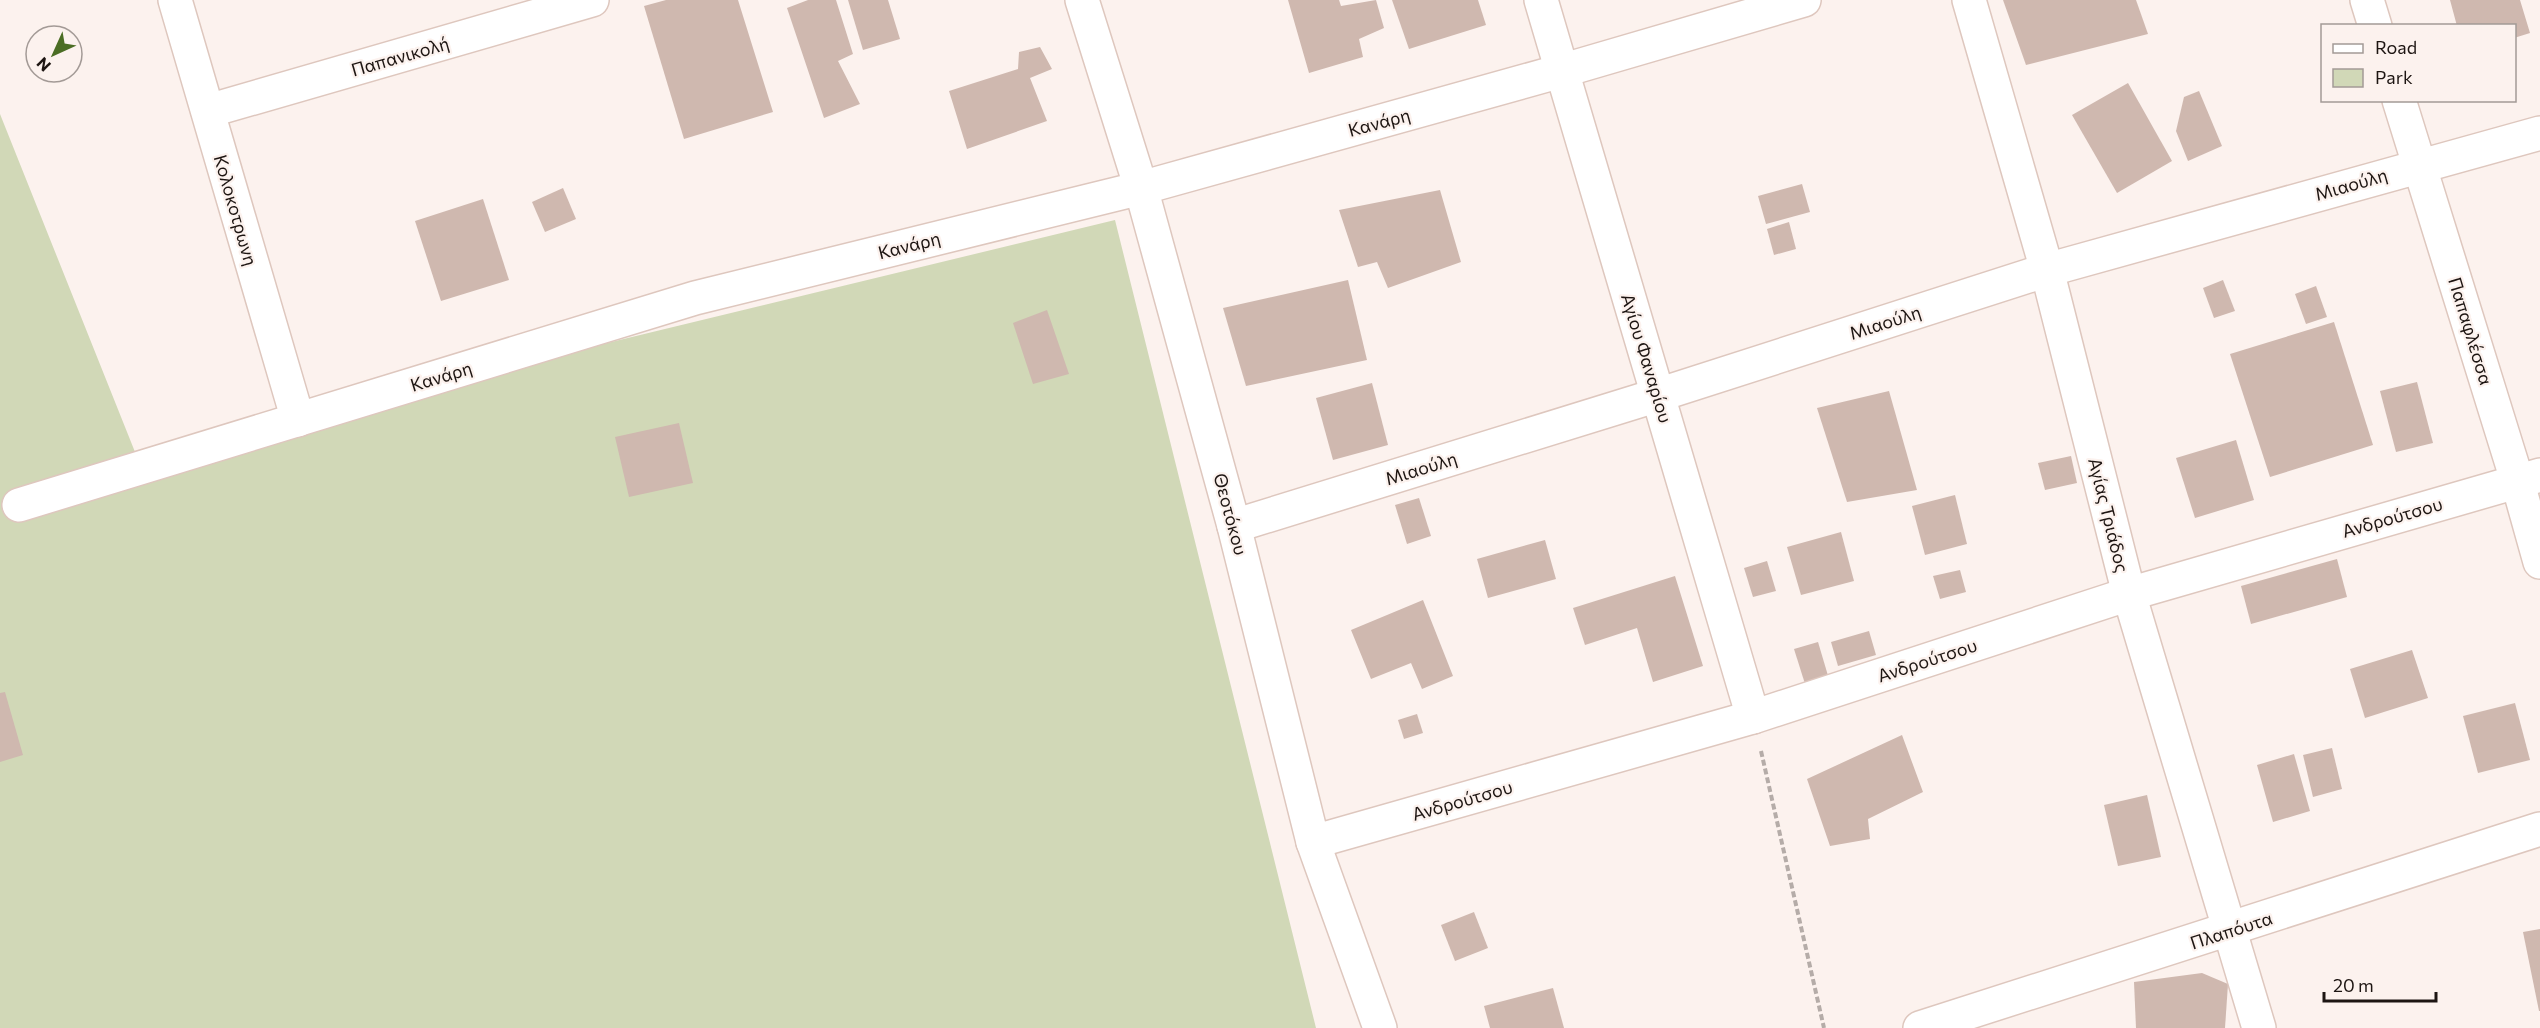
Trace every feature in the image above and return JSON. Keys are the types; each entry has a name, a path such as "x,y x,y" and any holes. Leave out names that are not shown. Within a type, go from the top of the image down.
{"street":[{"name":"Κολοκοτρωνη","path":"176,0 298,420"},
{"name":"Παπανικολή","path":"208,111 592,0"},
{"name":"Θεοτόκου","path":"1082,0 1141,188 1234,526 1313,842 1380,1028"},
{"name":"Αγίου Φαναρίου","path":"1541,0 1754,717"},
{"name":"Κανάρη","path":"19,505 695,298 1141,188 1561,71 1804,0"},
{"name":"Αγίας Τριάδος","path":"1969,0 2048,270 2129,594 2259,1028"},
{"path":"2367,0 2374,24"},
{"name":"Παπαφλέσσα","path":"2400,102 2529,477 2540,562"},
{"name":"Μιαούλη","path":"1234,526 1658,395 2048,270 2540,133"},
{"name":"Ανδρούτσου","path":"1313,842 1754,717 2129,594 2529,477"},
{"name":"Πλαπόυτα","path":"1920,1028 2540,829"}],"path":[{"path":"1754,717 1824,1028"}],"green space":[{"path":"0,114 137,457 1115,220 1316,1028 0,1028"}],"building":[{"path":"666,0 738,0 773,112 684,139 644,6"},
{"path":"808,0 836,0 853,54 838,61 860,104 824,118 787,8"},
{"path":"848,0 888,0 900,39 863,50"},
{"path":"1288,0 1339,0 1341,6 1376,0 1384,28 1359,39 1363,57 1309,73"},
{"path":"1392,0 1478,0 1486,25 1409,49"},
{"path":"2003,0 2136,0 2148,34 2026,65"},
{"path":"2450,0 2520,0 2530,33 2516,37 2516,24 2456,24"},
{"path":"1040,47 1052,69 1030,78 1047,121 967,149 949,91 1018,69 1019,52"},
{"path":"2128,83 2172,161 2117,193 2072,115"},
{"path":"2199,91 2222,146 2188,161 2176,131 2184,97"},
{"path":"1802,184 1810,212 1766,224 1758,196"},
{"path":"563,188 576,219 545,232 532,202"},
{"path":"1440,190 1461,262 1388,288 1377,262 1358,267 1339,210"},
{"path":"483,199 509,280 441,301 415,221"},
{"path":"1789,222 1796,249 1774,255 1767,229"},
{"path":"1348,280 1367,360 1246,386 1223,308"},
{"path":"2223,280 2235,311 2214,318 2203,288"},
{"path":"2316,286 2327,317 2306,324 2295,294"},
{"path":"1047,310 1069,374 1033,384 1013,323"},
{"path":"2334,322 2373,445 2270,477 2230,354"},
{"path":"2417,382 2433,443 2396,452 2380,391"},
{"path":"1372,383 1388,445 1333,460 1316,398"},
{"path":"1889,391 1917,490 1847,502 1817,408"},
{"path":"679,423 693,483 629,497 615,437"},
{"path":"2236,440 2254,500 2195,518 2176,458"},
{"path":"2071,456 2077,483 2045,490 2038,463"},
{"path":"1955,495 1967,544 1925,555 1912,506"},
{"path":"1419,498 1431,536 1407,544 1395,505"},
{"path":"1841,532 1854,581 1801,595 1787,547"},
{"path":"1545,540 1556,579 1488,598 1477,559"},
{"path":"2337,559 2347,597 2251,624 2241,586"},
{"path":"1767,561 1776,591 1753,597 1744,568"},
{"path":"1960,570 1966,592 1940,599 1933,576"},
{"path":"1675,576 1703,666 1653,682 1637,628 1585,645 1573,608"},
{"path":"1423,600 1453,676 1422,689 1411,663 1371,679 1351,630"},
{"path":"1869,631 1876,655 1838,666 1831,642"},
{"path":"1818,642 1829,679 1806,687 1794,649"},
{"path":"2412,650 2428,698 2365,718 2350,669"},
{"path":"5,692 23,755 0,762 0,693"},
{"path":"2515,703 2530,760 2478,773 2463,716"},
{"path":"1417,714 1423,733 1404,739 1398,720"},
{"path":"1902,735 1923,792 1868,819 1870,839 1830,846 1807,779"},
{"path":"2332,748 2342,789 2313,797 2303,755"},
{"path":"2294,754 2310,811 2273,822 2257,765"},
{"path":"2147,795 2161,857 2118,866 2104,805"},
{"path":"1474,912 1488,948 1455,961 1441,925"},
{"path":"2540,929 2540,1011 2539,1011 2523,932"},
{"path":"2202,973 2228,984 2225,1028 2136,1028 2134,982"},
{"path":"1553,988 1564,1028 1490,1028 1484,1006"}]}
